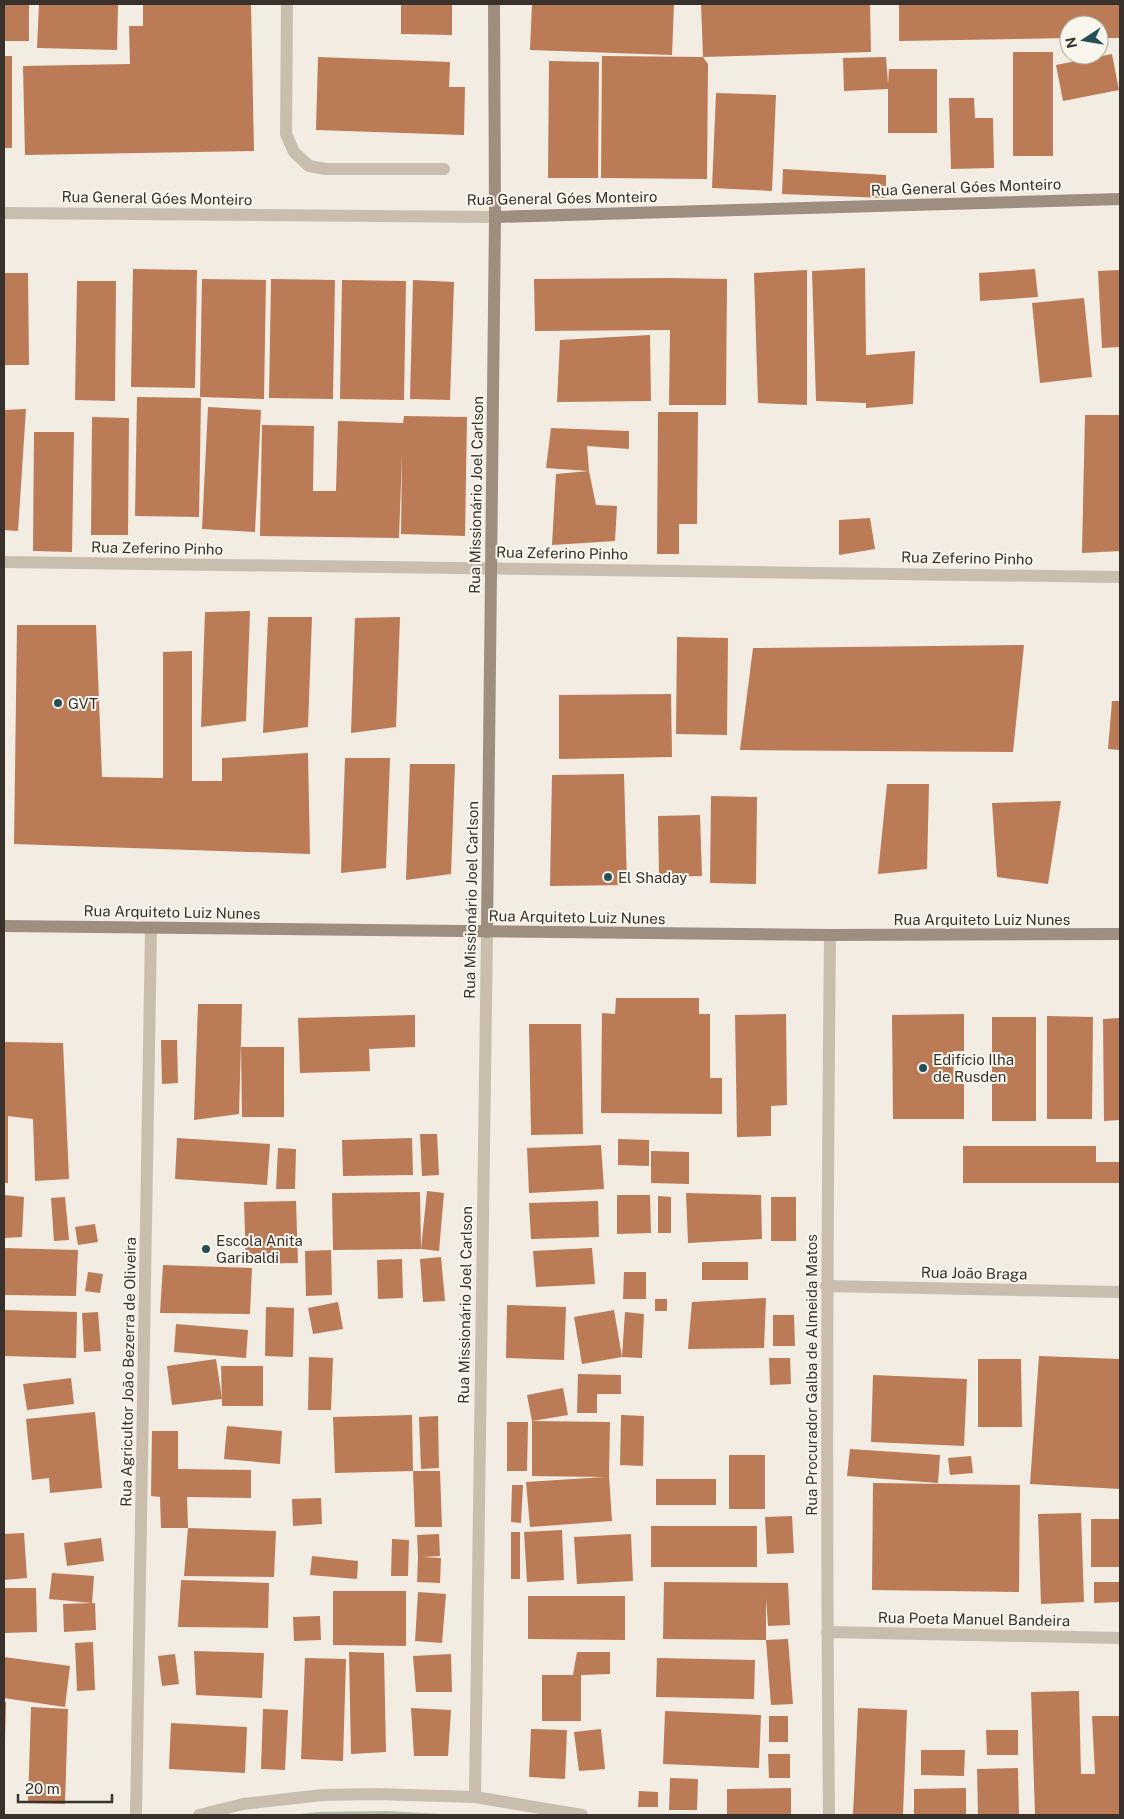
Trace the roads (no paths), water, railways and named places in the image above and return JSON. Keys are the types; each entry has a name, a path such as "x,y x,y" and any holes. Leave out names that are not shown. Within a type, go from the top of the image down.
{"main road":[{"name":"Rua Missionário Joel Carlson","path":"487,932 495,217 494,4"},
{"name":"Rua General Góes Monteiro","path":"495,217 1120,199"},
{"name":"Rua Arquiteto Luiz Nunes","path":"4,926 830,935 1120,934"}],"street":[{"path":"287,4 286,134 294,152 309,166 326,169 444,169"},
{"name":"Rua General Góes Monteiro","path":"4,213 495,217"},
{"name":"Rua Zeferino Pinho","path":"4,562 1120,577"},
{"name":"Rua Agricultor João Bezerra de Oliveira","path":"136,1815 151,928"},
{"name":"Rua Missionário Joel Carlson","path":"475,1797 487,932"},
{"name":"Rua Procurador Galba de Almeida Matos","path":"830,935 826,1286 827,1632 830,1815"},
{"name":"Rua João Braga","path":"826,1286 1120,1292"},
{"name":"Rua Poeta Manuel Bandeira","path":"827,1632 1120,1638"},
{"path":"199,1815 243,1804 322,1795 375,1794 475,1797 582,1815"}],"place":[{"name":"GVT","path":"58,703"},
{"name":"El Shaday","path":"608,877"},
{"name":"Edifício Ilha de Rusden","path":"923,1068"},
{"name":"Escola Anita Garibaldi","path":"206,1249"}]}
